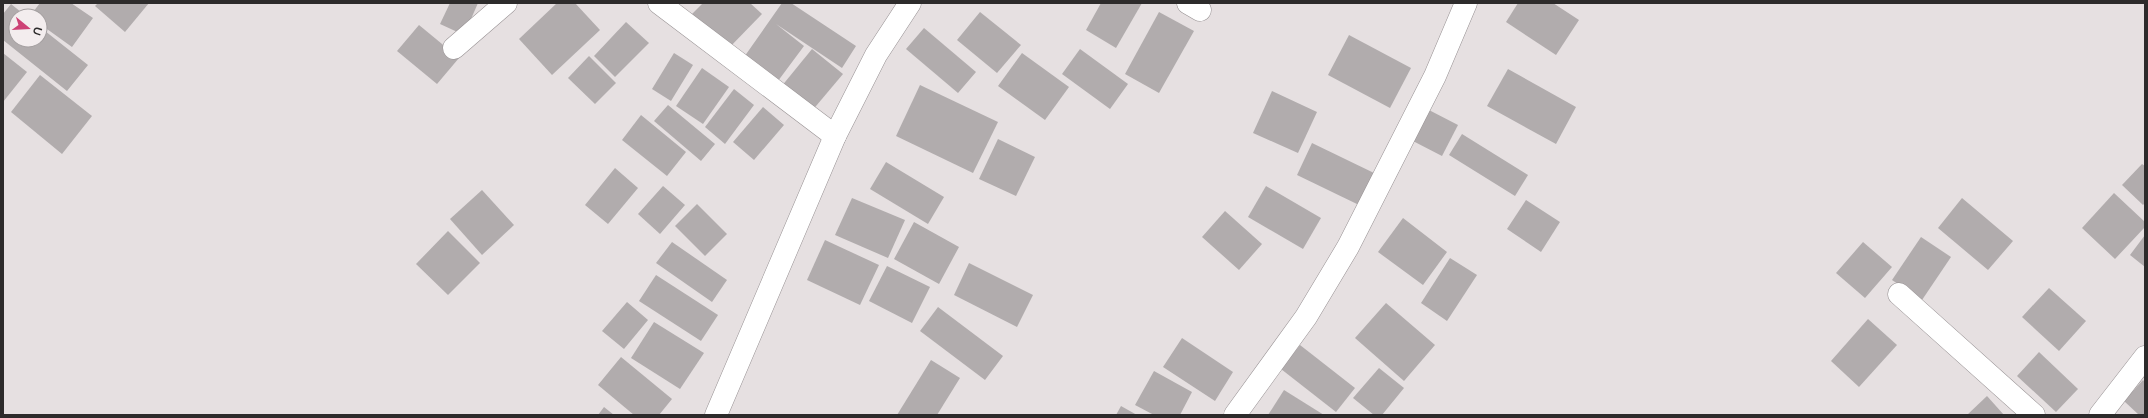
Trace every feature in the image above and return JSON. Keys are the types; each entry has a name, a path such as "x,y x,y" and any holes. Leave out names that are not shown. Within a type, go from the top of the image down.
{"street":[{"path":"454,48 506,3"},
{"path":"660,3 835,136"},
{"path":"716,415 835,136 876,55 910,3"},
{"path":"1237,414 1306,317 1348,247 1435,76 1466,3"},
{"path":"1899,294 2034,415"},
{"path":"2100,415 2145,357"}],"building":[{"path":"40,3 71,3 93,18 72,47 48,30 48,8 36,8"},
{"path":"98,3 149,3 125,32 95,6"},
{"path":"450,3 478,3 464,35 440,24"},
{"path":"557,3 575,3 600,30 552,75 519,39"},
{"path":"703,3 750,3 762,14 726,51 690,16"},
{"path":"782,3 791,3 856,46 842,68 776,24 804,46 775,85 742,60"},
{"path":"1101,3 1142,3 1116,48 1086,30"},
{"path":"1518,3 1553,3 1579,20 1556,55 1506,22"},
{"path":"11,4 16,8 8,8 8,44 3,40 3,14"},
{"path":"980,12 1021,45 997,73 957,40"},
{"path":"1159,12 1194,31 1159,93 1125,74"},
{"path":"626,22 649,43 615,77 594,56"},
{"path":"419,25 459,58 437,84 397,51"},
{"path":"924,28 976,72 958,93 906,49"},
{"path":"48,33 88,65 67,91 13,48 48,48"},
{"path":"1349,35 1411,68 1390,108 1328,75"},
{"path":"812,49 843,74 811,112 781,87"},
{"path":"1080,49 1128,84 1110,109 1062,74"},
{"path":"3,53 27,72 3,102"},
{"path":"674,53 693,65 671,101 652,89"},
{"path":"1022,53 1069,87 1045,120 998,86"},
{"path":"589,56 616,83 595,104 568,78"},
{"path":"702,68 729,87 703,124 676,106"},
{"path":"1508,69 1576,107 1556,144 1487,106"},
{"path":"40,75 92,116 62,154 11,112"},
{"path":"920,85 998,122 973,173 896,136"},
{"path":"734,89 754,105 725,144 705,127"},
{"path":"1272,91 1317,112 1298,153 1253,133"},
{"path":"668,105 715,144 701,161 654,121"},
{"path":"763,107 784,125 754,160 733,142"},
{"path":"1427,109 1458,125 1442,156 1411,140"},
{"path":"641,115 686,152 667,176 622,140"},
{"path":"1462,134 1528,175 1515,196 1449,155"},
{"path":"998,139 1035,157 1016,196 979,179"},
{"path":"1312,143 1374,173 1359,205 1297,175"},
{"path":"886,162 944,197 928,224 870,189"},
{"path":"2142,164 2145,166 2145,203 2143,205 2122,185"},
{"path":"615,168 638,188 608,224 585,205"},
{"path":"663,186 685,205 660,234 638,214"},
{"path":"1266,186 1321,218 1303,249 1248,217"},
{"path":"482,190 514,225 482,255 450,219"},
{"path":"2114,193 2145,222 2145,227 2115,259 2082,228"},
{"path":"852,198 905,220 888,258 835,235"},
{"path":"1962,198 2013,241 1988,270 1938,228"},
{"path":"1526,200 1560,222 1541,252 1507,229"},
{"path":"697,204 727,234 705,256 675,226"},
{"path":"1225,211 1262,244 1239,270 1202,237"},
{"path":"1403,218 1447,252 1423,285 1378,252"},
{"path":"914,222 959,247 939,284 894,259"},
{"path":"448,231 480,263 448,295 416,264"},
{"path":"2145,235 2145,267 2130,255"},
{"path":"1921,237 1951,257 1922,300 1892,280"},
{"path":"825,240 879,265 860,305 807,280"},
{"path":"672,242 727,280 712,302 656,263"},
{"path":"1863,242 1892,267 1865,298 1836,273"},
{"path":"1450,258 1477,275 1447,321 1421,303"},
{"path":"969,263 1033,295 1017,327 954,295"},
{"path":"887,266 930,287 912,323 869,301"},
{"path":"656,275 718,315 701,341 639,301"},
{"path":"2049,288 2086,321 2059,351 2022,317"},
{"path":"627,302 648,320 624,349 602,331"},
{"path":"1386,303 1435,345 1404,381 1355,338"},
{"path":"938,307 1003,356 985,380 920,331"},
{"path":"1868,319 1897,345 1859,387 1831,361"},
{"path":"654,322 704,353 680,389 631,358"},
{"path":"1182,338 1233,372 1215,401 1163,367"},
{"path":"1300,345 1355,388 1336,412 1281,369"},
{"path":"2039,352 2078,389 2056,412 2017,376"},
{"path":"621,357 672,399 659,415 634,415 598,385"},
{"path":"931,360 960,378 937,415 897,415"},
{"path":"1379,368 1404,388 1382,415 1374,415 1353,398"},
{"path":"1154,371 1192,392 1180,415 1154,415 1135,405"},
{"path":"2143,380 2145,382 2145,415 2139,415 2124,401"},
{"path":"1284,390 1324,415 1268,415"},
{"path":"1987,396 2004,415 1967,415"},
{"path":"1121,406 1137,415 1116,415"},
{"path":"604,407 614,415 598,415"}]}
